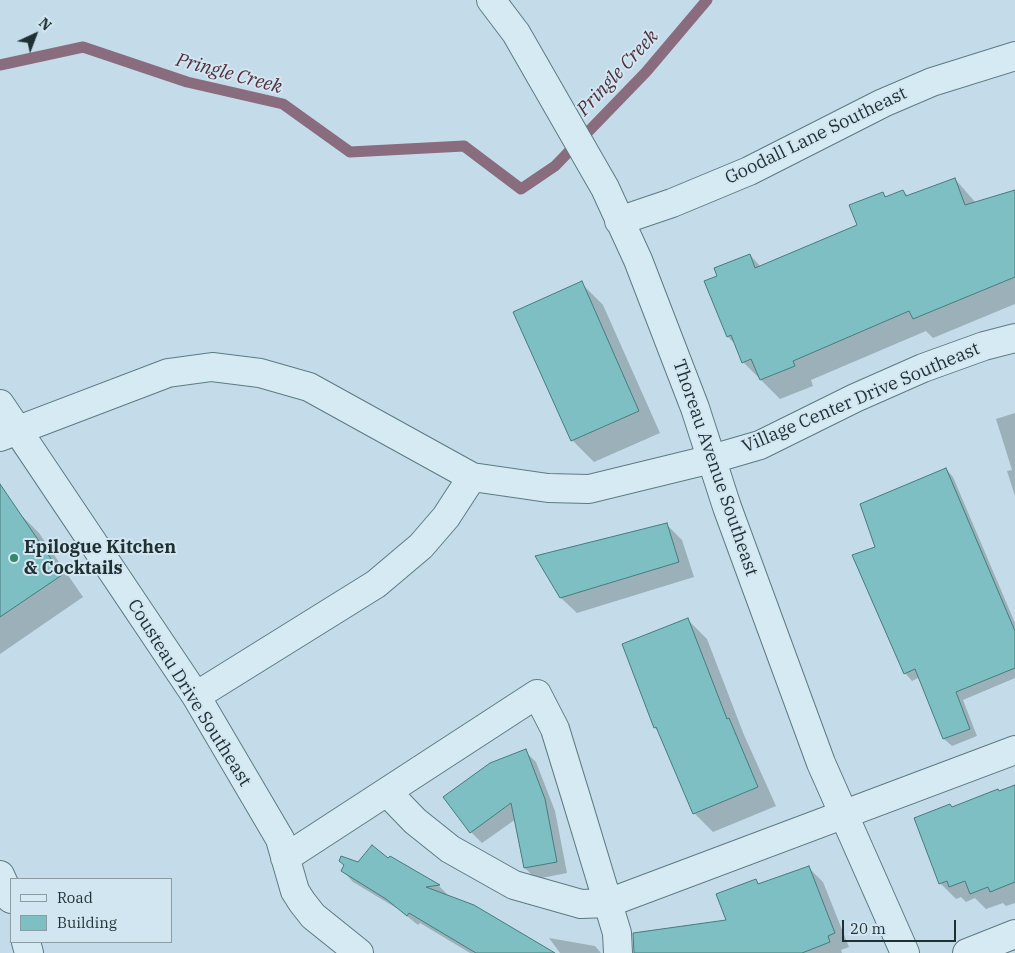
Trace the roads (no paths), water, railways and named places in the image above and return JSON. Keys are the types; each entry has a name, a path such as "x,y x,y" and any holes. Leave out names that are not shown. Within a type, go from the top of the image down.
{"street":[{"name":"Thoreau Avenue Southeast","path":"492,0 516,33 605,188 638,260 695,408 727,507 821,762 905,953"},
{"name":"Goodall Lane Southeast","path":"619,221 672,203 749,171 883,103 932,82 1015,56"},
{"name":"Village Center Drive Southeast","path":"8,433 168,373 212,367 260,373 308,387 472,477 548,488 589,489 712,459 760,444 854,398 923,368 984,346 1015,338"},
{"name":"Cousteau Drive Southeast","path":"0,404 8,433 196,696 280,839 295,890 302,902 313,916 359,953"},
{"path":"196,696 376,584 421,546 446,517 472,477"},
{"path":"285,858 537,694 555,729 617,933 618,953"},
{"path":"387,792 415,821 450,849 514,886 581,904 608,903 1015,750"},
{"path":"0,875 10,897"},
{"path":"966,953 1015,934"}],"waterway":[{"name":"Pringle Creek","path":"0,65 83,47 187,82 283,104 350,152 464,146 521,189 555,166 646,72 707,0"}],"place":[{"name":"Epilogue Kitchen & Cocktails","path":"14,558"}]}
